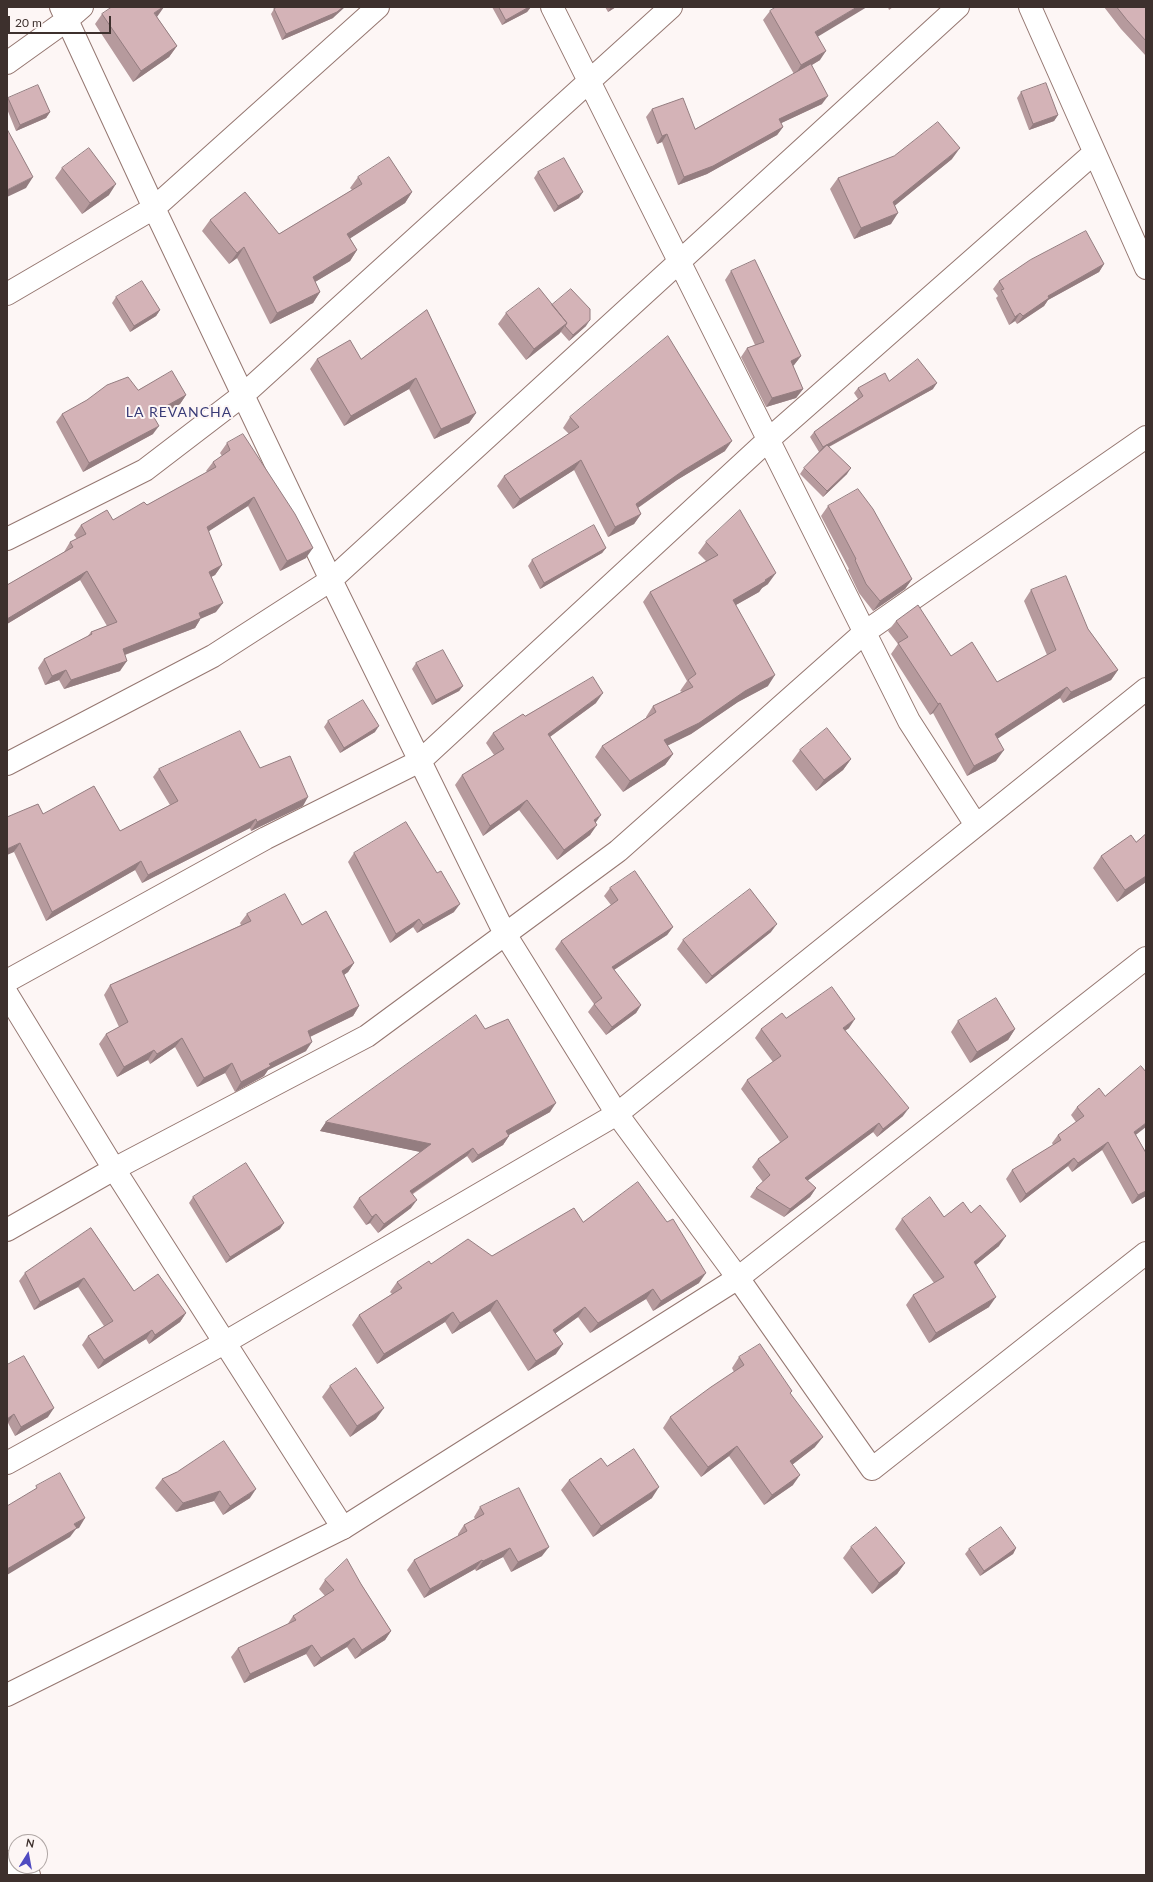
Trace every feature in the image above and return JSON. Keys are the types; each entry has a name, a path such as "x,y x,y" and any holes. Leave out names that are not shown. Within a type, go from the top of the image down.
{"street":[{"path":"7,294 154,208 378,7"},
{"path":"552,7 768,440 866,632 909,721 976,825"},
{"path":"7,539 145,470 243,395 671,7"},
{"path":"7,764 213,656 331,580 958,7"},
{"path":"1030,7 1094,154 1146,268"},
{"path":"7,63 70,11 154,208 331,580 505,934 617,1114 738,1278 872,1469 1146,1253"},
{"path":"7,981 266,838 420,761 768,440 1094,154"},
{"path":"7,1230 114,1169 367,1036 618,851 866,632 1146,437"},
{"path":"7,1463 224,1343 617,1114 1146,689"},
{"path":"7,1695 343,1528 738,1278 1146,958"},
{"path":"7,994 114,1169 343,1528"},
{"path":"7,1862 29,1875"}],"building":[{"path":"112,7 163,7 154,13 177,46 141,71 102,14"},
{"path":"278,7 343,7 337,12 286,34 274,9"},
{"path":"499,7 529,7 506,20"},
{"path":"776,7 857,7 815,32 826,51 801,65 770,11"},
{"path":"1117,7 1146,7 1146,41 1127,20"},
{"path":"811,64 828,96 779,119 783,127 713,166 684,177 667,134 662,136 652,109 683,98 695,129"},
{"path":"1046,83 1058,115 1033,124 1021,92"},
{"path":"38,85 50,112 20,125 8,98"},
{"path":"938,122 960,148 893,202 898,213 861,228 838,178 894,156"},
{"path":"7,129 33,177 7,190"},
{"path":"89,148 116,184 90,203 62,168"},
{"path":"389,157 412,192 347,234 357,250 313,277 320,292 277,313 244,247 237,253 210,220 245,192 279,234 362,184 358,177"},
{"path":"564,158 583,192 558,206 538,172"},
{"path":"1086,231 1104,264 1048,296 1049,298 1023,316 1020,313 1015,317 1001,290 1004,289 999,281 1030,260"},
{"path":"755,260 801,356 791,361 803,389 772,398 747,348 764,342 731,271"},
{"path":"142,281 160,310 134,326 116,297"},
{"path":"539,288 567,323 534,349 506,313"},
{"path":"571,289 590,309 590,320 573,335 565,326 567,323 552,305"},
{"path":"427,310 476,413 441,429 416,378 351,416 317,359 350,340 361,359"},
{"path":"668,336 732,441 684,470 636,504 641,514 615,527 581,460 520,499 504,476 579,427 570,417"},
{"path":"918,359 937,383 823,447 814,432 863,396 858,388 885,373 889,381"},
{"path":"172,371 186,395 152,414 159,426 89,463 62,414 87,400 107,385 128,377 138,390"},
{"path":"243,434 295,514 313,548 287,561 254,497 207,527 222,565 209,572 223,603 199,613 201,618 123,649 127,661 71,680 66,670 52,676 44,659 92,634 91,632 117,622 87,571 7,619 7,585 73,547 70,542 86,534 81,525 107,510 113,520 144,502 147,505 216,467 213,462 230,450 227,443"},
{"path":"827,445 851,468 827,491 804,468"},
{"path":"858,489 873,509 912,579 880,601 866,584 855,560 856,559 828,506"},
{"path":"740,510 776,573 765,580 766,581 733,600 775,675 745,691 699,723 664,740 673,754 630,781 602,746 656,712 653,706 693,687 688,680 696,674 650,592 718,555 706,542"},
{"path":"594,525 606,548 544,583 532,560"},
{"path":"1066,576 1088,629 1118,670 1071,692 1067,687 995,734 1004,750 974,766 940,703 938,704 898,643 908,637 896,621 918,605 951,656 972,642 997,682 1056,650 1031,590"},
{"path":"443,650 463,686 436,700 416,663"},
{"path":"593,677 603,693 548,734 601,815 594,820 597,825 564,850 527,800 490,826 462,775 504,749 493,733 523,714 525,716"},
{"path":"363,700 379,726 344,748 328,721"},
{"path":"827,728 851,759 824,780 800,750"},
{"path":"240,731 260,768 290,756 308,797 257,822 256,819 148,875 141,861 52,912 20,843 7,849 7,817 38,804 43,814 94,786 120,831 178,801 159,769"},
{"path":"406,822 437,873 441,871 460,904 423,925 419,919 396,934 354,853"},
{"path":"1146,834 1146,876 1125,890 1101,856 1131,835 1136,842"},
{"path":"635,871 673,927 612,967 641,1005 612,1027 594,1004 602,998 561,941 618,900 610,888"},
{"path":"750,889 777,924 712,976 683,940"},
{"path":"285,894 302,925 326,911 354,963 342,971 359,1006 308,1031 312,1042 269,1064 271,1066 241,1082 232,1063 204,1078 182,1038 157,1054 154,1050 124,1067 106,1034 128,1022 110,985 251,921 247,914"},
{"path":"832,987 855,1019 843,1028 909,1108 883,1129 879,1123 805,1178 816,1188 790,1209 756,1188 770,1175 758,1159 788,1137 747,1080 781,1056 761,1029 782,1013 786,1018"},
{"path":"996,998 1015,1029 977,1052 958,1021"},
{"path":"476,1015 485,1029 508,1019 556,1103 506,1131 509,1136 478,1155 473,1148 410,1191 417,1200 384,1224 376,1214 372,1217 359,1198 431,1144 326,1122"},
{"path":"1141,1066 1146,1072 1146,1123 1134,1132 1146,1153 1146,1191 1138,1195 1108,1142 1078,1163 1074,1158 1026,1194 1012,1170 1061,1140 1058,1135 1084,1116 1077,1107 1099,1088 1105,1096"},
{"path":"246,1163 284,1223 230,1257 193,1197"},
{"path":"638,1182 667,1222 673,1219 706,1273 661,1301 653,1289 598,1323 585,1307 553,1330 563,1344 536,1361 497,1300 460,1323 453,1312 384,1354 359,1315 402,1288 397,1282 429,1261 431,1264 468,1239 492,1256 574,1208 583,1222"},
{"path":"930,1197 944,1217 963,1202 971,1213 980,1205 1006,1236 974,1262 996,1297 936,1333 913,1295 944,1277 902,1219"},
{"path":"91,1228 134,1291 158,1274 186,1313 155,1335 152,1330 104,1360 88,1336 113,1321 84,1278 40,1302 25,1273"},
{"path":"760,1344 792,1391 790,1393 823,1437 790,1461 800,1475 772,1495 737,1446 708,1467 670,1417 744,1365 739,1357"},
{"path":"24,1356 54,1408 21,1427 14,1414 7,1419 7,1365"},
{"path":"356,1368 384,1408 357,1426 330,1386"},
{"path":"224,1441 256,1489 230,1506 220,1491 183,1503 162,1479 177,1472"},
{"path":"634,1449 659,1487 601,1526 569,1480 601,1458 607,1466"},
{"path":"60,1473 85,1518 74,1524 77,1528 7,1569 7,1506 37,1488 36,1486"},
{"path":"519,1488 549,1547 518,1562 510,1548 483,1561 482,1560 430,1589 414,1560 467,1531 464,1525 484,1514 480,1507"},
{"path":"876,1527 905,1563 879,1583 851,1547"},
{"path":"1001,1527 1016,1548 984,1571 969,1549"},
{"path":"347,1559 391,1631 362,1650 354,1638 321,1658 312,1645 250,1674 238,1648 296,1620 293,1616 334,1590 325,1580"}],"district":[{"name":"LA REVANCHA","path":"179,412"}]}
